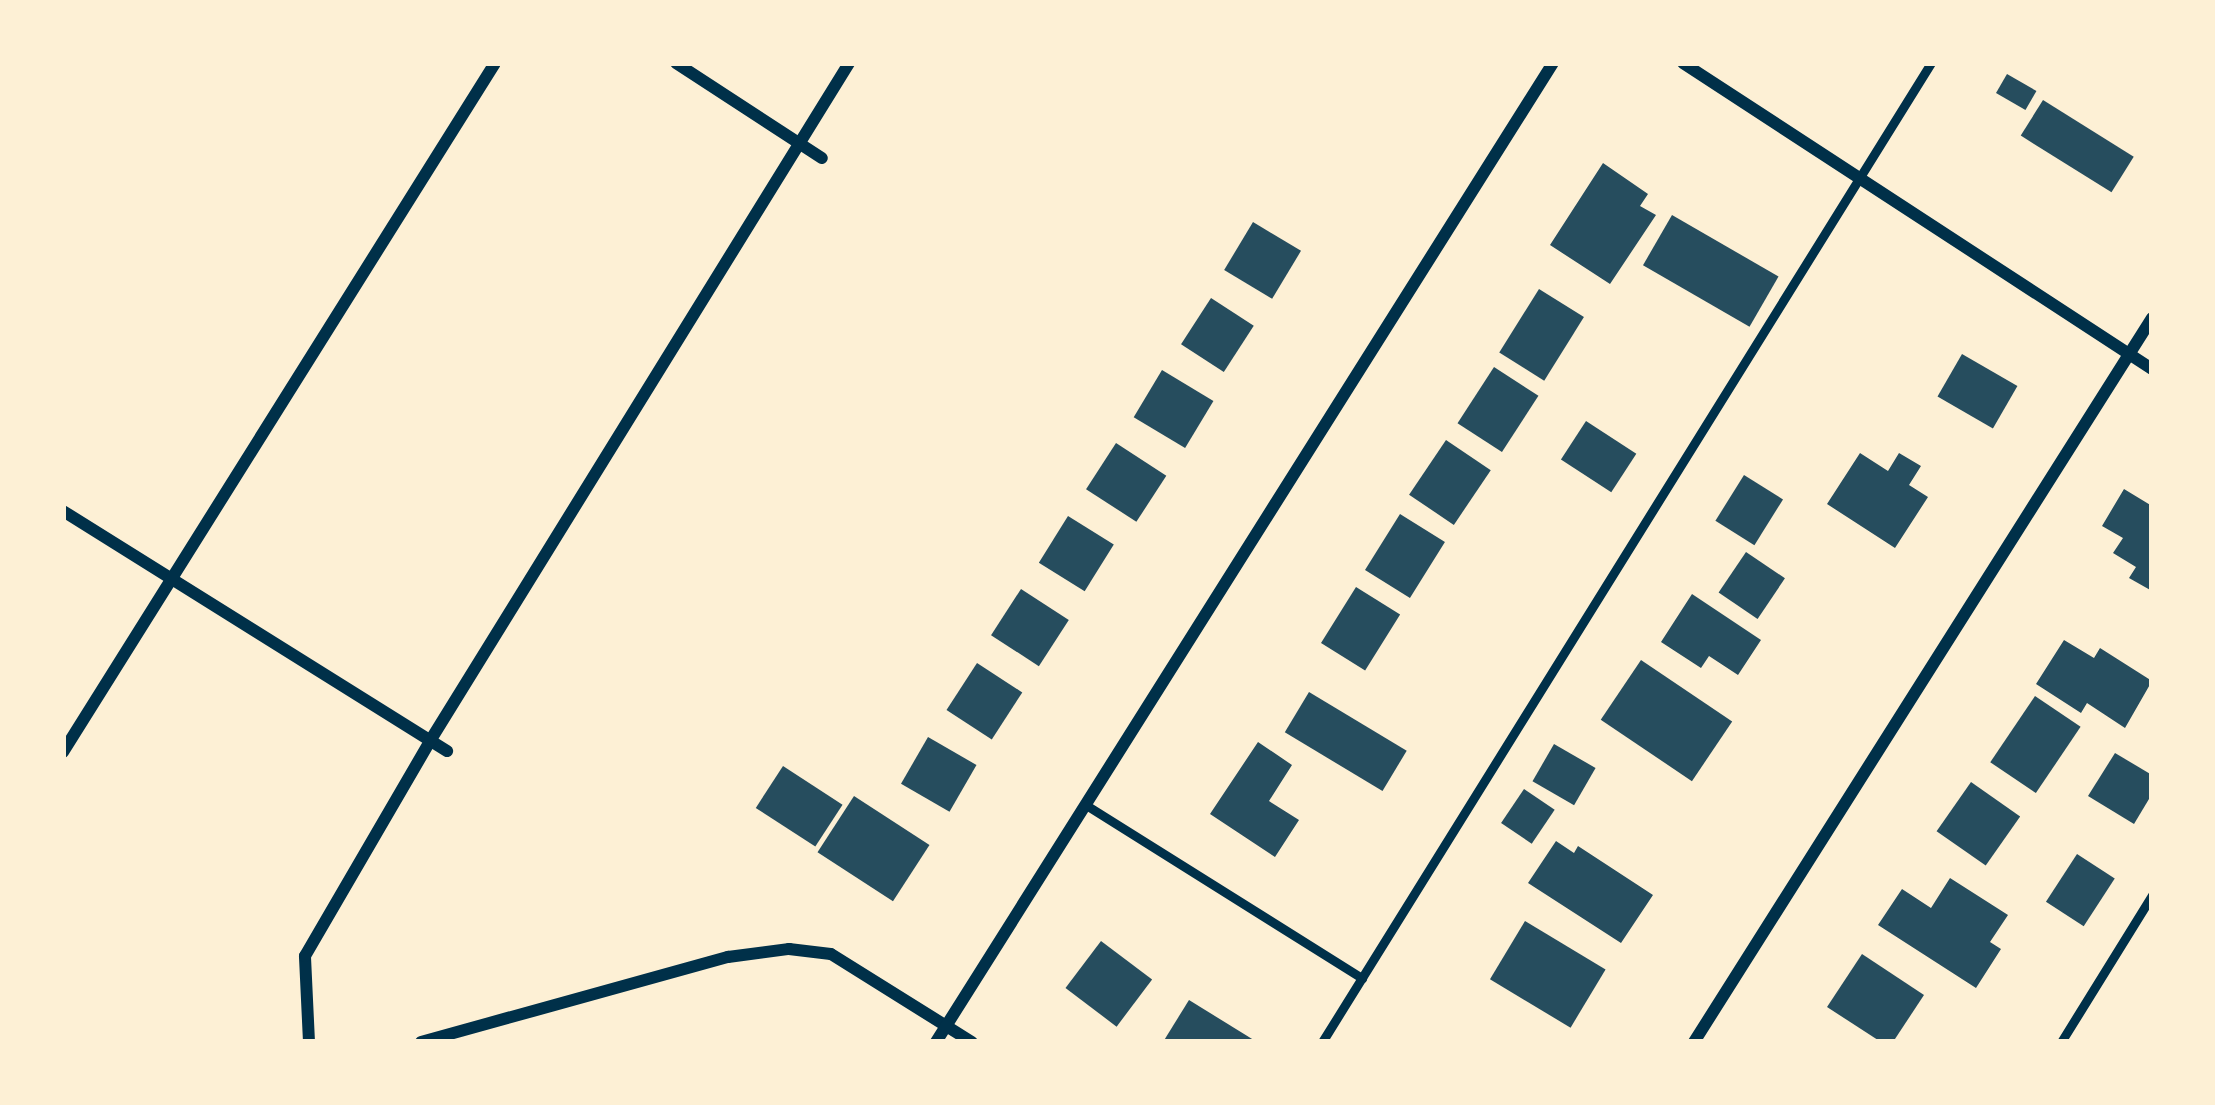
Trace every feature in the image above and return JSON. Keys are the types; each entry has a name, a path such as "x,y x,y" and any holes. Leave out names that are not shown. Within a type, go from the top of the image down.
{"street":[{"path":"63,752 495,63"},
{"path":"676,63 822,158"},
{"path":"309,1042 305,956 430,741 849,63"},
{"path":"936,1042 1553,63"},
{"path":"1683,63 2152,369"},
{"path":"1694,1042 2152,317"},
{"path":"63,511 447,751"},
{"path":"421,1042 728,957 789,949 831,954 972,1042"}],"lane":[{"path":"1322,1042 1931,63"},
{"path":"1086,806 1362,978"},
{"path":"2061,1042 2152,895"}],"building":[{"path":"2007,74 2036,91 2025,110 1996,93"},
{"path":"2043,100 2134,157 2111,192 2021,136"},
{"path":"1603,163 1648,194 1640,206 1656,215 1610,284 1550,245"},
{"path":"1672,215 1779,276 1750,327 1643,265"},
{"path":"1253,222 1301,251 1272,299 1224,270"},
{"path":"1539,289 1584,317 1544,381 1499,353"},
{"path":"1211,298 1254,326 1224,372 1181,344"},
{"path":"1962,354 2017,386 1993,428 1938,396"},
{"path":"1494,367 1538,396 1502,452 1458,423"},
{"path":"1162,370 1213,401 1185,448 1134,417"},
{"path":"1586,421 1636,454 1611,492 1561,460"},
{"path":"1446,440 1491,470 1454,525 1409,495"},
{"path":"1116,443 1166,476 1136,522 1086,489"},
{"path":"1860,453 1888,471 1899,453 1921,466 1909,485 1928,497 1895,548 1827,504"},
{"path":"1744,475 1783,499 1754,545 1715,521"},
{"path":"2124,489 2152,506 2152,591 2129,578 2136,567 2113,553 2123,538 2102,526"},
{"path":"1400,514 1445,542 1410,598 1365,570"},
{"path":"1068,516 1114,545 1085,591 1039,563"},
{"path":"1746,552 1785,578 1758,619 1719,593"},
{"path":"1356,587 1400,615 1365,671 1321,643"},
{"path":"1021,589 1069,620 1039,666 991,635"},
{"path":"1692,594 1761,640 1738,675 1709,656 1701,668 1661,642"},
{"path":"2064,640 2094,658 2100,648 2152,681 2125,728 2087,703 2081,713 2036,684"},
{"path":"1641,660 1732,722 1692,781 1601,720"},
{"path":"977,663 1022,692 992,739 947,710"},
{"path":"1309,692 1407,751 1383,791 1285,732"},
{"path":"2035,696 2081,727 2036,793 1990,762"},
{"path":"928,737 976,765 949,812 901,784"},
{"path":"1258,742 1292,765 1269,801 1299,820 1275,857 1210,814"},
{"path":"1554,744 1596,768 1574,805 1532,781"},
{"path":"2115,753 2152,775 2152,794 2134,824 2088,796"},
{"path":"783,766 843,805 815,847 756,808"},
{"path":"1971,782 2020,816 1986,866 1937,831"},
{"path":"1524,789 1555,810 1532,844 1501,823"},
{"path":"854,796 929,845 893,901 818,852"},
{"path":"1556,841 1574,853 1578,846 1653,895 1621,943 1528,883"},
{"path":"2077,854 2115,879 2084,926 2046,902"},
{"path":"1950,878 2008,915 1990,942 2001,949 1976,988 1878,925 1902,889 1931,908"},
{"path":"1525,921 1606,969 1571,1028 1490,979"},
{"path":"1101,941 1152,980 1117,1027 1065,988"},
{"path":"1862,954 1924,995 1893,1042 1881,1042 1827,1007"},
{"path":"1189,1000 1257,1042 1163,1042"}]}
